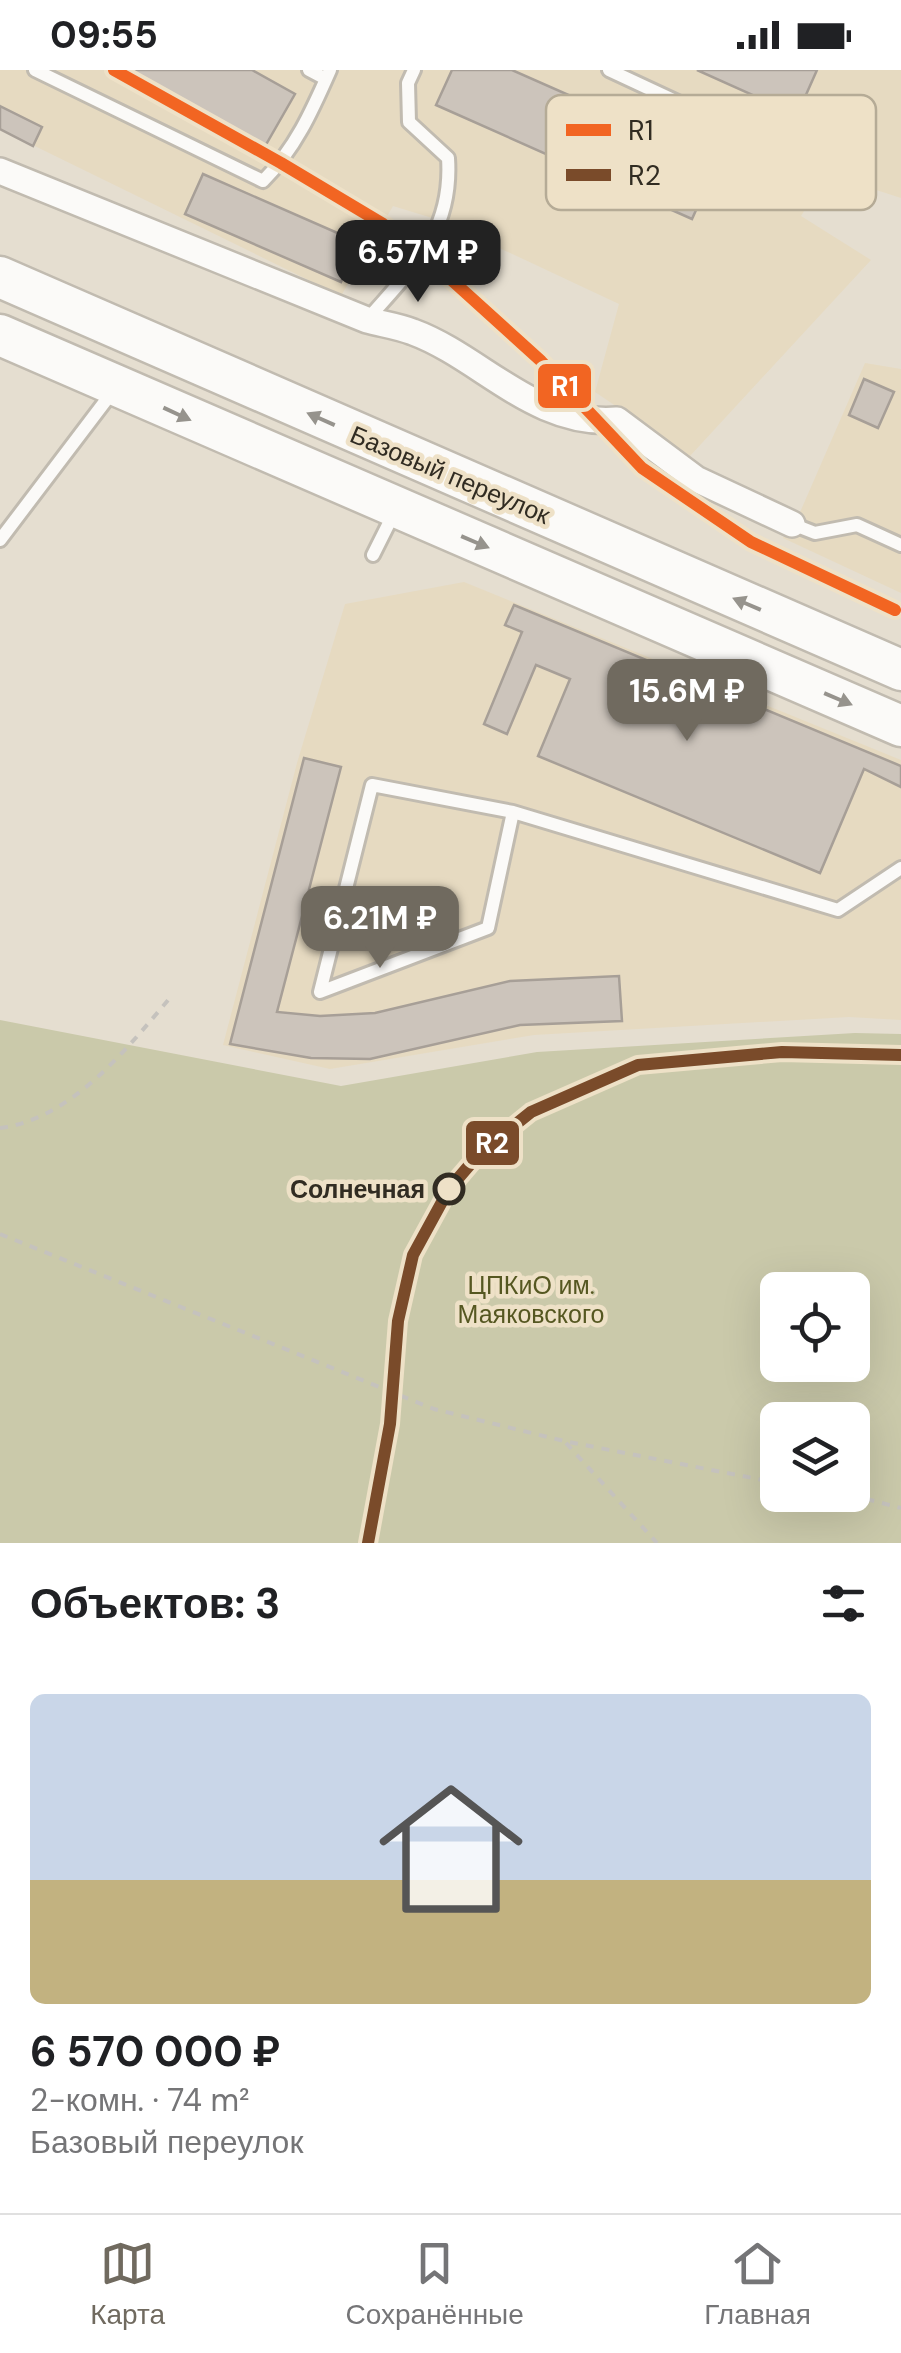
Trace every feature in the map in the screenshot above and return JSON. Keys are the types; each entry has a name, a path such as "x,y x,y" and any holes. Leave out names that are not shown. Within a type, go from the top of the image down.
{"main road":[{"name":"Базовый переулок","path":"0,277 901,670"},
{"path":"12,340 46,326 48,298"},
{"name":"Базовый переулок","path":"12,340 901,726"}],"street":[{"path":"0,171 367,320 414,332 530,401 596,422 617,420 696,479 792,524"}],"lane":[{"path":"35,70 263,180 281,163 303,130 328,74 309,70"},
{"path":"367,320 424,254 442,221 450,192 448,158 409,122 408,83 414,70"},
{"path":"609,70 663,95"},
{"path":"0,540 117,386"},
{"path":"373,555 396,509"},
{"path":"792,524 815,533 857,526 901,545"},
{"path":"513,812 488,928 320,992 372,785 513,812 838,910 901,868"}],"path":[{"path":"0,1128 26,1124 85,1088 129,1046 169,999"},
{"path":"0,1234 434,1409 564,1440 760,1478"},
{"path":"564,1440 657,1543"},
{"path":"870,1500 901,1508"}],"shaded area":[{"path":"0,70 901,70 901,198 876,190 876,95 546,95 546,210 805,210 801,216 871,260 690,456 595,392 619,304 442,221 393,206 341,296 0,129"},
{"path":"865,363 901,369 901,593 783,538 801,510"},
{"path":"464,582 901,760 901,1020 849,1017 534,1035 330,1069 223,1045 297,763 345,604"}],"green space":[{"name":"ЦПКиО им. Маяковского","path":"0,1020 341,1086 537,1052 855,1033 901,1034 901,1543 0,1543"}],"building":[{"path":"124,70 252,70 295,94 264,148"},
{"path":"452,70 512,70 569,95 546,95 546,154 436,105"},
{"path":"697,70 817,70 806,95 753,95"},
{"path":"0,106 42,127 33,146 0,129"},
{"path":"203,174 358,242 341,282 185,214"},
{"path":"672,210 696,210 692,219"},
{"path":"864,379 894,392 878,428 849,415"},
{"path":"514,605 901,766 901,787 864,769 820,873 538,756 570,679 536,665 507,734 484,724 522,632 505,625"},
{"path":"304,758 341,767 277,1012 320,1016 375,1013 510,981 619,976 622,1021 520,1025 370,1059 311,1058 230,1044"}],"railway":[{"path":"114,70 383,224 424,255 541,361 642,468 751,542 895,610"}],"transit line":[{"name":"R1","path":"114,70 383,224 424,255 541,361 642,468 751,542 895,610"},
{"name":"R2","path":"368,1543 390,1424 398,1321 413,1255 449,1189 479,1154 531,1112 638,1065 782,1052 901,1055"}],"place":[{"name":"Солнечная","path":"449,1189"}]}
